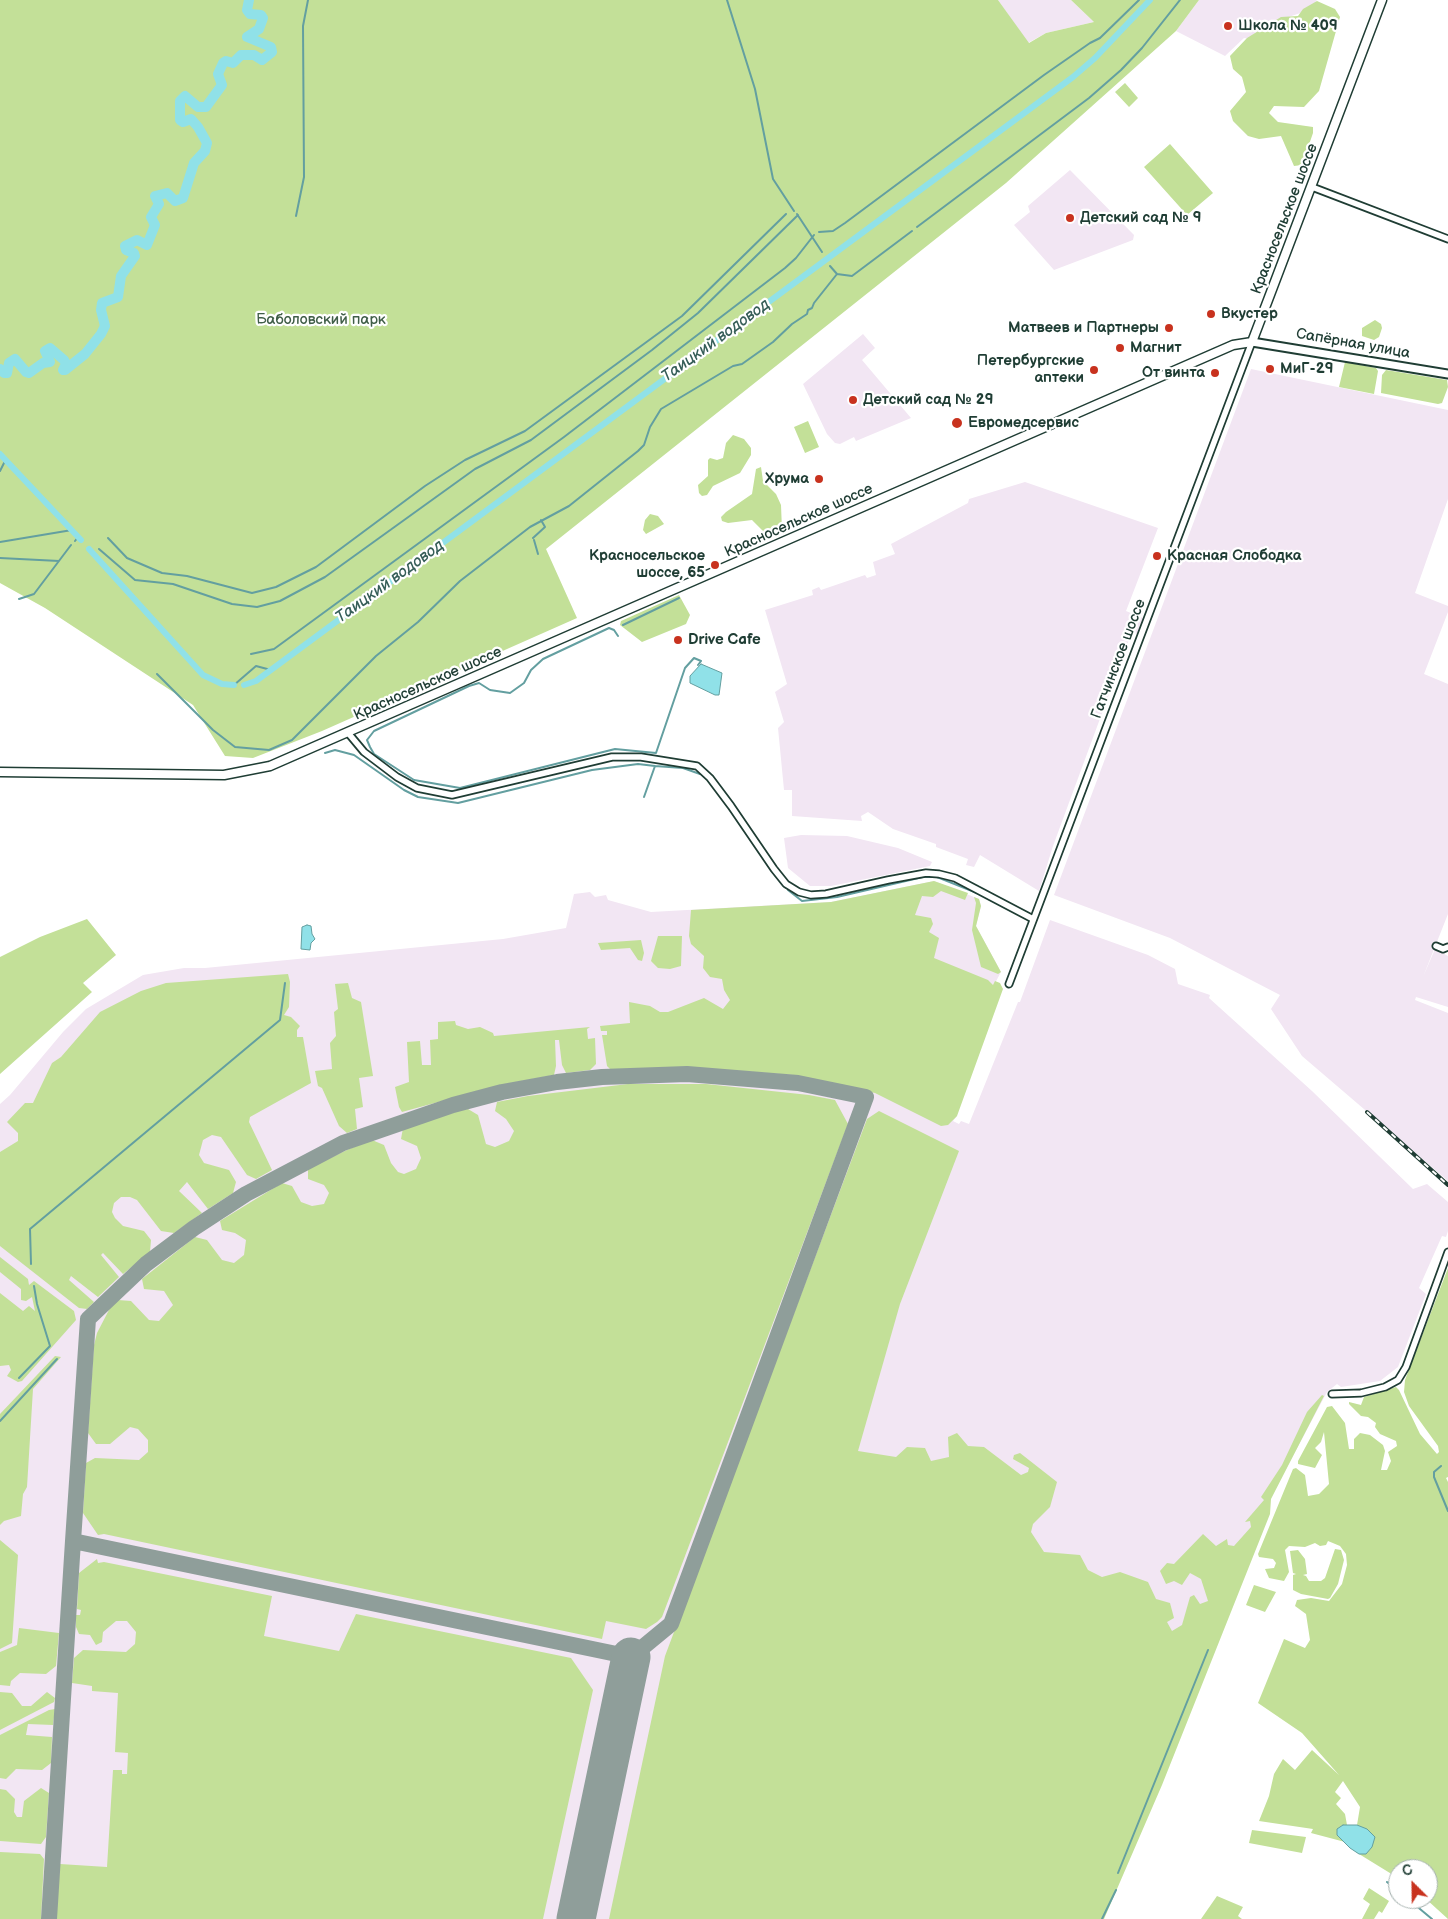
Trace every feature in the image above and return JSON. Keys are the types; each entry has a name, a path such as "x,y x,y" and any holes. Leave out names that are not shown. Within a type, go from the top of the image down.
{"main road":[{"name":"Красносельское шоссе","path":"0,772 240,773 270,766 349,734 1233,345 1252,342 1382,0"}],"street":[{"path":"1312,187 1448,239"},
{"name":"Сапёрная улица","path":"1252,342 1448,374"},
{"name":"Гатчинское шоссе","path":"1009,984 1252,342"},
{"path":"349,734 364,752 397,777 417,788 452,795 612,757 641,757 697,766 710,778 786,884 799,892 811,895 826,894 897,878 926,873 939,874 955,878 1033,919"},
{"path":"1436,946 1443,949 1448,947"},
{"path":"1332,1394 1361,1393 1385,1387 1398,1380 1406,1367 1448,1252"}],"shaded area":[{"path":"998,0 1071,0 1094,22 1046,33 1028,43"},
{"name":"Школа № 409","path":"1199,0 1317,0 1309,10 1277,21 1269,42 1244,38 1225,56 1176,31"},
{"name":"Детский сад № 9","path":"1070,170 1134,235 1133,240 1054,270 1014,225 1030,212 1028,206"},
{"name":"Детский сад № 29","path":"863,334 875,348 862,360 911,418 856,441 854,437 840,444 835,443 827,434 803,384"},
{"path":"1251,369 1448,410 1448,499 1415,593 1448,606 1448,612 1424,674 1448,684 1448,914 1423,977 1435,949 1448,956 1448,1007 1416,997 1415,1000 1448,1013 1448,1181 1302,1056 1271,1009 1280,995 1170,938 1054,895"},
{"path":"1025,482 1158,528 1126,611 1143,618 1137,634 1132,632 1053,846 1039,891 980,855 974,867 966,865 968,859 936,847 936,844 893,829 868,812 861,816 862,821 792,816 792,790 784,790 778,728 784,722 775,692 787,684 765,610 813,595 812,590 819,587 821,590 865,575 867,578 876,575 873,562 895,554 891,544 968,503 969,499"},
{"path":"801,835 847,836 898,848 932,862 930,866 831,886 810,886 788,868 784,838"},
{"path":"934,881 979,899 981,906 976,926 1001,972 994,985 951,1113 957,1116 953,1121 959,1124 961,1121 969,1124 1018,1002 1020,1002 1050,920 1148,955 1175,969 1178,984 1210,995 1209,998 1312,1091 1413,1189 1427,1184 1448,1202 1448,1231 1446,1237 1442,1236 1419,1288 1426,1294 1398,1367 1380,1381 1341,1387 1337,1384 1327,1392 1231,1572 1092,1919 0,1919 0,1104 10,1095 63,1032 86,1009 143,975 184,968 205,968 503,939 566,928 574,894 590,892 595,897 606,895 608,900 651,912 831,902"}],"green space":[{"name":"Баболовский парк","path":"0,0 998,0 1029,43 1046,33 1094,22 1071,0 1199,0 1176,31 1006,183 546,549 577,618 322,731 253,758 225,756 193,705 45,608 0,583"},
{"path":"1317,1 1335,9 1340,17 1319,91 1304,107 1274,106 1269,113 1278,122 1313,127 1313,133 1302,165 1294,166 1281,136 1259,139 1248,136 1233,121 1230,111 1246,92 1242,77 1233,69 1230,56 1247,38 1281,17 1298,16 1303,9"},
{"path":"1125,83 1138,98 1129,107 1115,92"},
{"path":"1170,144 1213,193 1187,215 1144,167"},
{"path":"1375,320 1381,324 1382,328 1379,337 1374,340 1362,336 1362,328"},
{"path":"1345,362 1376,368 1378,371 1374,394 1339,387"},
{"path":"1386,370 1447,380 1448,387 1442,403 1438,404 1381,393 1382,375"},
{"path":"808,421 819,447 805,453 794,427"},
{"path":"733,435 744,439 751,448 751,455 740,473 713,486 707,495 702,496 699,493 698,485 708,476 708,460 710,458 717,460 723,458 726,443"},
{"path":"761,467 763,481 776,494 781,505 782,530 776,536 766,534 752,520 728,523 722,521 721,517 752,494 756,469"},
{"path":"650,514 658,516 664,524 646,534 643,530 645,520"},
{"path":"679,595 690,615 686,624 642,642 620,625 621,621"},
{"path":"934,881 968,893 965,900 941,891 933,897 922,896 915,915 931,918 933,924 929,932 939,938 934,958 988,980 993,985 995,981 1000,983 1003,989 957,1116 948,1125 941,1126 875,1093 793,1075 702,1068 611,1070 607,1066 602,1035 607,1035 607,1031 601,1031 600,1026 630,1023 629,1002 650,1006 660,1012 668,1012 704,998 723,1009 730,1000 724,990 722,979 710,977 703,968 704,956 691,944 689,936 691,910 831,902"},
{"path":"974,897 979,899 981,906 976,926 1001,972 998,974 981,967 972,930 976,903"},
{"path":"87,919 116,955 83,983 92,992 0,1074 0,957 40,937"},
{"path":"658,936 682,936 681,966 670,969 658,968 651,961"},
{"path":"641,940 644,953 642,961 638,960 630,948 601,950 598,943"},
{"path":"288,974 290,982 289,1007 284,1015 291,1017 300,1026 297,1030 297,1037 303,1037 311,1083 250,1117 249,1122 272,1170 256,1179 247,1175 221,1137 212,1135 203,1140 199,1155 204,1163 229,1170 236,1182 233,1193 208,1209 187,1182 179,1191 202,1213 174,1233 161,1231 137,1200 130,1197 121,1197 114,1203 112,1212 115,1218 123,1226 144,1231 151,1240 150,1252 123,1274 103,1253 101,1255 119,1277 98,1297 71,1276 69,1280 94,1302 87,1309 79,1308 0,1246 0,1152 18,1141 18,1133 7,1122 25,1103 33,1103 52,1063 61,1057 100,1012 141,991 166,983"},
{"path":"348,983 352,998 361,1002 373,1076 359,1078 363,1107 355,1109 357,1129 347,1133 339,1126 322,1088 318,1086 315,1071 332,1069 330,1043 336,1036 334,1012 338,1009 335,984"},
{"path":"455,1021 456,1025 468,1029 480,1027 493,1033 494,1036 590,1027 587,1029 588,1039 595,1038 596,1064 590,1070 566,1073 562,1065 559,1040 555,1040 556,1066 554,1075 500,1085 402,1112 399,1107 395,1087 409,1082 407,1042 420,1041 422,1065 431,1065 430,1040 438,1039 438,1022"},
{"path":"628,1084 706,1084 809,1095 835,1100 848,1124 662,1617 657,1622 646,1629 606,1621 602,1639 104,1534 98,1535 83,1513 86,1463 95,1458 139,1460 148,1452 148,1440 138,1429 130,1427 110,1444 96,1444 88,1433 94,1345 97,1333 110,1308 118,1300 131,1301 149,1320 159,1321 173,1305 164,1291 144,1289 142,1279 195,1237 207,1240 222,1260 234,1263 244,1255 246,1240 235,1233 222,1230 220,1221 282,1183 292,1186 301,1202 312,1206 324,1204 329,1193 324,1185 308,1179 308,1169 349,1149 372,1140 384,1145 391,1163 398,1172 404,1174 416,1169 421,1158 417,1146 401,1139 403,1128 454,1111 468,1109 478,1115 486,1144 495,1147 509,1141 514,1131 506,1119 495,1111 497,1102 528,1096"},
{"path":"879,1111 959,1151 900,1304 858,1451 896,1457 907,1447 925,1448 931,1461 949,1457 948,1437 957,1433 968,1446 984,1447 1021,1475 1028,1472 1029,1468 1013,1459 1014,1455 1020,1453 1057,1482 1050,1507 1033,1524 1031,1532 1044,1552 1080,1555 1088,1570 1102,1577 1120,1572 1148,1582 1156,1599 1170,1603 1174,1618 1167,1622 1172,1631 1182,1625 1190,1597 1194,1595 1200,1604 1208,1601 1201,1579 1190,1573 1182,1585 1174,1581 1166,1584 1160,1571 1167,1563 1174,1564 1203,1534 1216,1546 1227,1539 1228,1545 1234,1546 1251,1527 1250,1521 1245,1522 1264,1500 1261,1497 1282,1465 1307,1412 1322,1395 1324,1396 1271,1499 1270,1514 1162,1785 1104,1919 609,1919 665,1656 867,1119"},
{"path":"0,1257 28,1279 29,1285 34,1281 74,1311 76,1320 22,1381 18,1382 7,1376 11,1370 9,1365 0,1366 0,1293 23,1311 29,1306 35,1311 32,1297 26,1301 21,1300 21,1289 0,1272"},
{"path":"1448,1268 1448,1477 1446,1478 1448,1482 1448,1919 1437,1909 1438,1859 1388,1859 1388,1872 1359,1854 1345,1842 1311,1833 1313,1829 1259,1821 1269,1796 1274,1774 1283,1759 1295,1770 1312,1750 1339,1775 1302,1733 1258,1703 1284,1639 1305,1648 1310,1640 1306,1614 1295,1606 1297,1600 1311,1598 1329,1601 1342,1584 1347,1565 1346,1554 1340,1546 1328,1541 1326,1545 1320,1546 1315,1543 1305,1547 1289,1546 1285,1550 1289,1572 1284,1581 1269,1578 1265,1569 1274,1568 1276,1563 1273,1559 1259,1557 1258,1554 1293,1469 1296,1468 1305,1475 1308,1496 1319,1494 1329,1484 1324,1432 1321,1442 1315,1448 1322,1455 1315,1468 1298,1464 1327,1407 1332,1406 1345,1423 1349,1449 1354,1449 1354,1439 1360,1433 1370,1435 1383,1445 1385,1451 1381,1470 1387,1470 1391,1461 1388,1452 1397,1446 1396,1441 1380,1434 1375,1427 1376,1423 1368,1417 1361,1416 1349,1402 1361,1405 1364,1397 1396,1387 1420,1434 1437,1454 1439,1452 1438,1446 1409,1406 1404,1392 1405,1380","holes":["1343,1781 1360,1807 1357,1825 1347,1825 1345,1814 1336,1804 1341,1798 1335,1792"]},
{"path":"55,1356 61,1357 33,1389 27,1487 23,1494 21,1516 4,1521 0,1525 0,1414"},
{"path":"0,1540 18,1555 12,1643 0,1649"},
{"path":"1335,1549 1341,1550 1344,1560 1338,1584 1330,1598 1301,1594 1293,1590 1293,1575 1296,1574 1293,1573 1290,1551 1298,1550 1305,1559 1307,1574 1303,1575 1309,1581 1321,1581 1325,1578"},
{"path":"97,1559 98,1563 104,1562 272,1596 264,1636 339,1651 356,1614 571,1658 593,1690 543,1919 56,1919 60,1864 107,1867 113,1770 122,1770 122,1774 127,1774 128,1753 115,1752 118,1693 92,1691 92,1686 72,1683 74,1658 83,1650 126,1652 135,1644 136,1632 127,1621 116,1621 103,1632 102,1642 96,1645 90,1635 79,1634 76,1627 76,1615 80,1615 81,1610 77,1609 79,1573"},
{"path":"1254,1585 1276,1592 1265,1612 1246,1605"},
{"path":"19,1628 59,1633 56,1666 46,1674 20,1673 11,1681 10,1686 0,1685 0,1652 17,1645"},
{"path":"0,1692 12,1693 22,1706 31,1706 47,1692 55,1698 54,1702 0,1730"},
{"path":"55,1709 53,1725 28,1724 26,1735 52,1737 51,1763 42,1770 16,1769 6,1779 0,1778 0,1735 49,1710"},
{"path":"41,1788 49,1793 46,1837 41,1844 0,1841 0,1789 6,1790 15,1799 14,1812 17,1817 22,1817 24,1801"},
{"path":"1252,1830 1306,1837 1302,1853 1249,1843"},
{"path":"0,1852 40,1854 44,1859 41,1919 0,1919"},
{"path":"1369,1888 1388,1900 1388,1903 1382,1913 1379,1911 1374,1919 1362,1919 1370,1904 1363,1899"},
{"path":"1217,1896 1243,1907 1238,1916 1242,1919 1201,1919"}],"water":[{"path":"701,664 722,673 719,695 715,695 690,683 690,676"},
{"path":"311,926 315,939 311,943 310,950 301,949 302,927"},
{"path":"1343,1825 1357,1825 1367,1829 1375,1837 1372,1847 1366,1854 1359,1854 1337,1835 1337,1829"}],"waterway":[{"path":"0,369 7,373 9,363 15,359 29,373 43,363 50,362 45,351 50,348 64,360 66,364 63,370 65,370 85,354 101,334 105,326 101,310 102,303 118,297 121,276 135,256 134,253 126,250 125,246 137,240 147,245 155,225 151,217 159,204 155,196 167,193 175,201 183,198 194,163 205,151 207,143 198,127 191,119 183,122 180,120 180,101 185,96 198,107 206,107 222,85 218,74 223,63 226,61 233,63 241,55 254,55 262,60 272,52 271,47 247,37 259,29 263,18 261,15 250,14 247,10 249,0"},
{"path":"296,216 304,177 303,26 308,0"},
{"path":"727,0 755,89 773,179 794,211"},
{"path":"819,232 833,231 845,223 1044,75 1100,38 1139,0"},
{"name":"Таицкий водовод","path":"244,685 256,681 1073,77 1095,58 1150,0"},
{"path":"917,227 1089,98 1121,70 1142,48 1180,0"},
{"path":"108,538 127,558 162,573 187,576 252,593 276,587 316,567 425,486 465,460 525,431 682,316 786,214"},
{"path":"797,214 822,252"},
{"path":"99,549 135,580 173,584 232,604 257,607 280,601 325,577 475,469 531,440 652,350 698,313 798,215"},
{"path":"830,266 837,274 852,276 912,231"},
{"path":"251,654 274,649 564,437 785,268 796,258 814,235"},
{"path":"157,674 213,730 235,747 269,750 292,740 376,656 418,622 460,581 530,527 569,506 638,451 644,445 650,427 661,409 733,366 742,364 773,342 792,324 807,314 808,310 812,308 837,274"},
{"name":"Таицкий водовод","path":"0,454 81,540"},
{"path":"0,471 6,459"},
{"path":"533,538 545,527 541,520"},
{"path":"0,542 72,530"},
{"name":"Таицкий водовод","path":"75,541 78,537"},
{"path":"534,540 538,554"},
{"path":"19,599 34,594 71,545"},
{"name":"Таицкий водовод","path":"89,549 203,675 222,684 234,685"},
{"path":"0,558 59,561"},
{"path":"623,625 679,598"},
{"path":"618,636 614,630 609,628 543,659 531,670 524,683 510,693 490,690 479,683 469,686 374,731 367,740 370,747 374,754 414,780 460,788 615,749 656,753 685,668 694,658 701,661 698,665"},
{"name":"Таицкий водовод","path":"234,685 256,666 271,670"},
{"path":"325,753 335,750 354,755 404,790 418,797 458,803 592,770 638,764 655,766"},
{"path":"644,797 655,766 683,768 700,774"},
{"path":"788,890 802,901 837,897 923,877 937,877 977,893"},
{"path":"31,1264 30,1229 280,1020 285,983"},
{"path":"19,1378 50,1346 37,1304 34,1286"},
{"path":"0,1421 57,1359"},
{"path":"1441,1466 1434,1472 1434,1477 1448,1511"},
{"path":"1118,1873 1208,1650"},
{"path":"1102,1919 1116,1890"},
{"path":"1420,1909 1432,1919"}],"taxiway":[{"path":"49,1919 73,1541 88,1319 146,1264 194,1228 246,1194 343,1143 453,1105 502,1092 557,1082 602,1077 687,1074 798,1083 866,1097 671,1624 631,1657 73,1541"}],"runway":[{"path":"576,1919 631,1657"}],"railway":[{"path":"1367,1112 1448,1185"}],"place":[{"name":"Школа № 409","path":"1228,26"},
{"name":"Детский сад № 9","path":"1070,218"},
{"name":"Вкустер","path":"1211,314"},
{"name":"Матвеев и Партнеры","path":"1169,328"},
{"name":"Магнит","path":"1120,348"},
{"name":"МиГ-29","path":"1270,369"},
{"name":"Петербургские аптеки","path":"1094,370"},
{"name":"От винта","path":"1215,373"},
{"name":"Детский сад № 29","path":"853,400"},
{"name":"Евромедсервис","path":"957,423"},
{"name":"Хрума","path":"819,479"},
{"name":"Красная Слободка","path":"1157,556"},
{"name":"Красносельское шоссе, 65","path":"715,565"},
{"name":"Drive Cafe","path":"678,640"}]}
